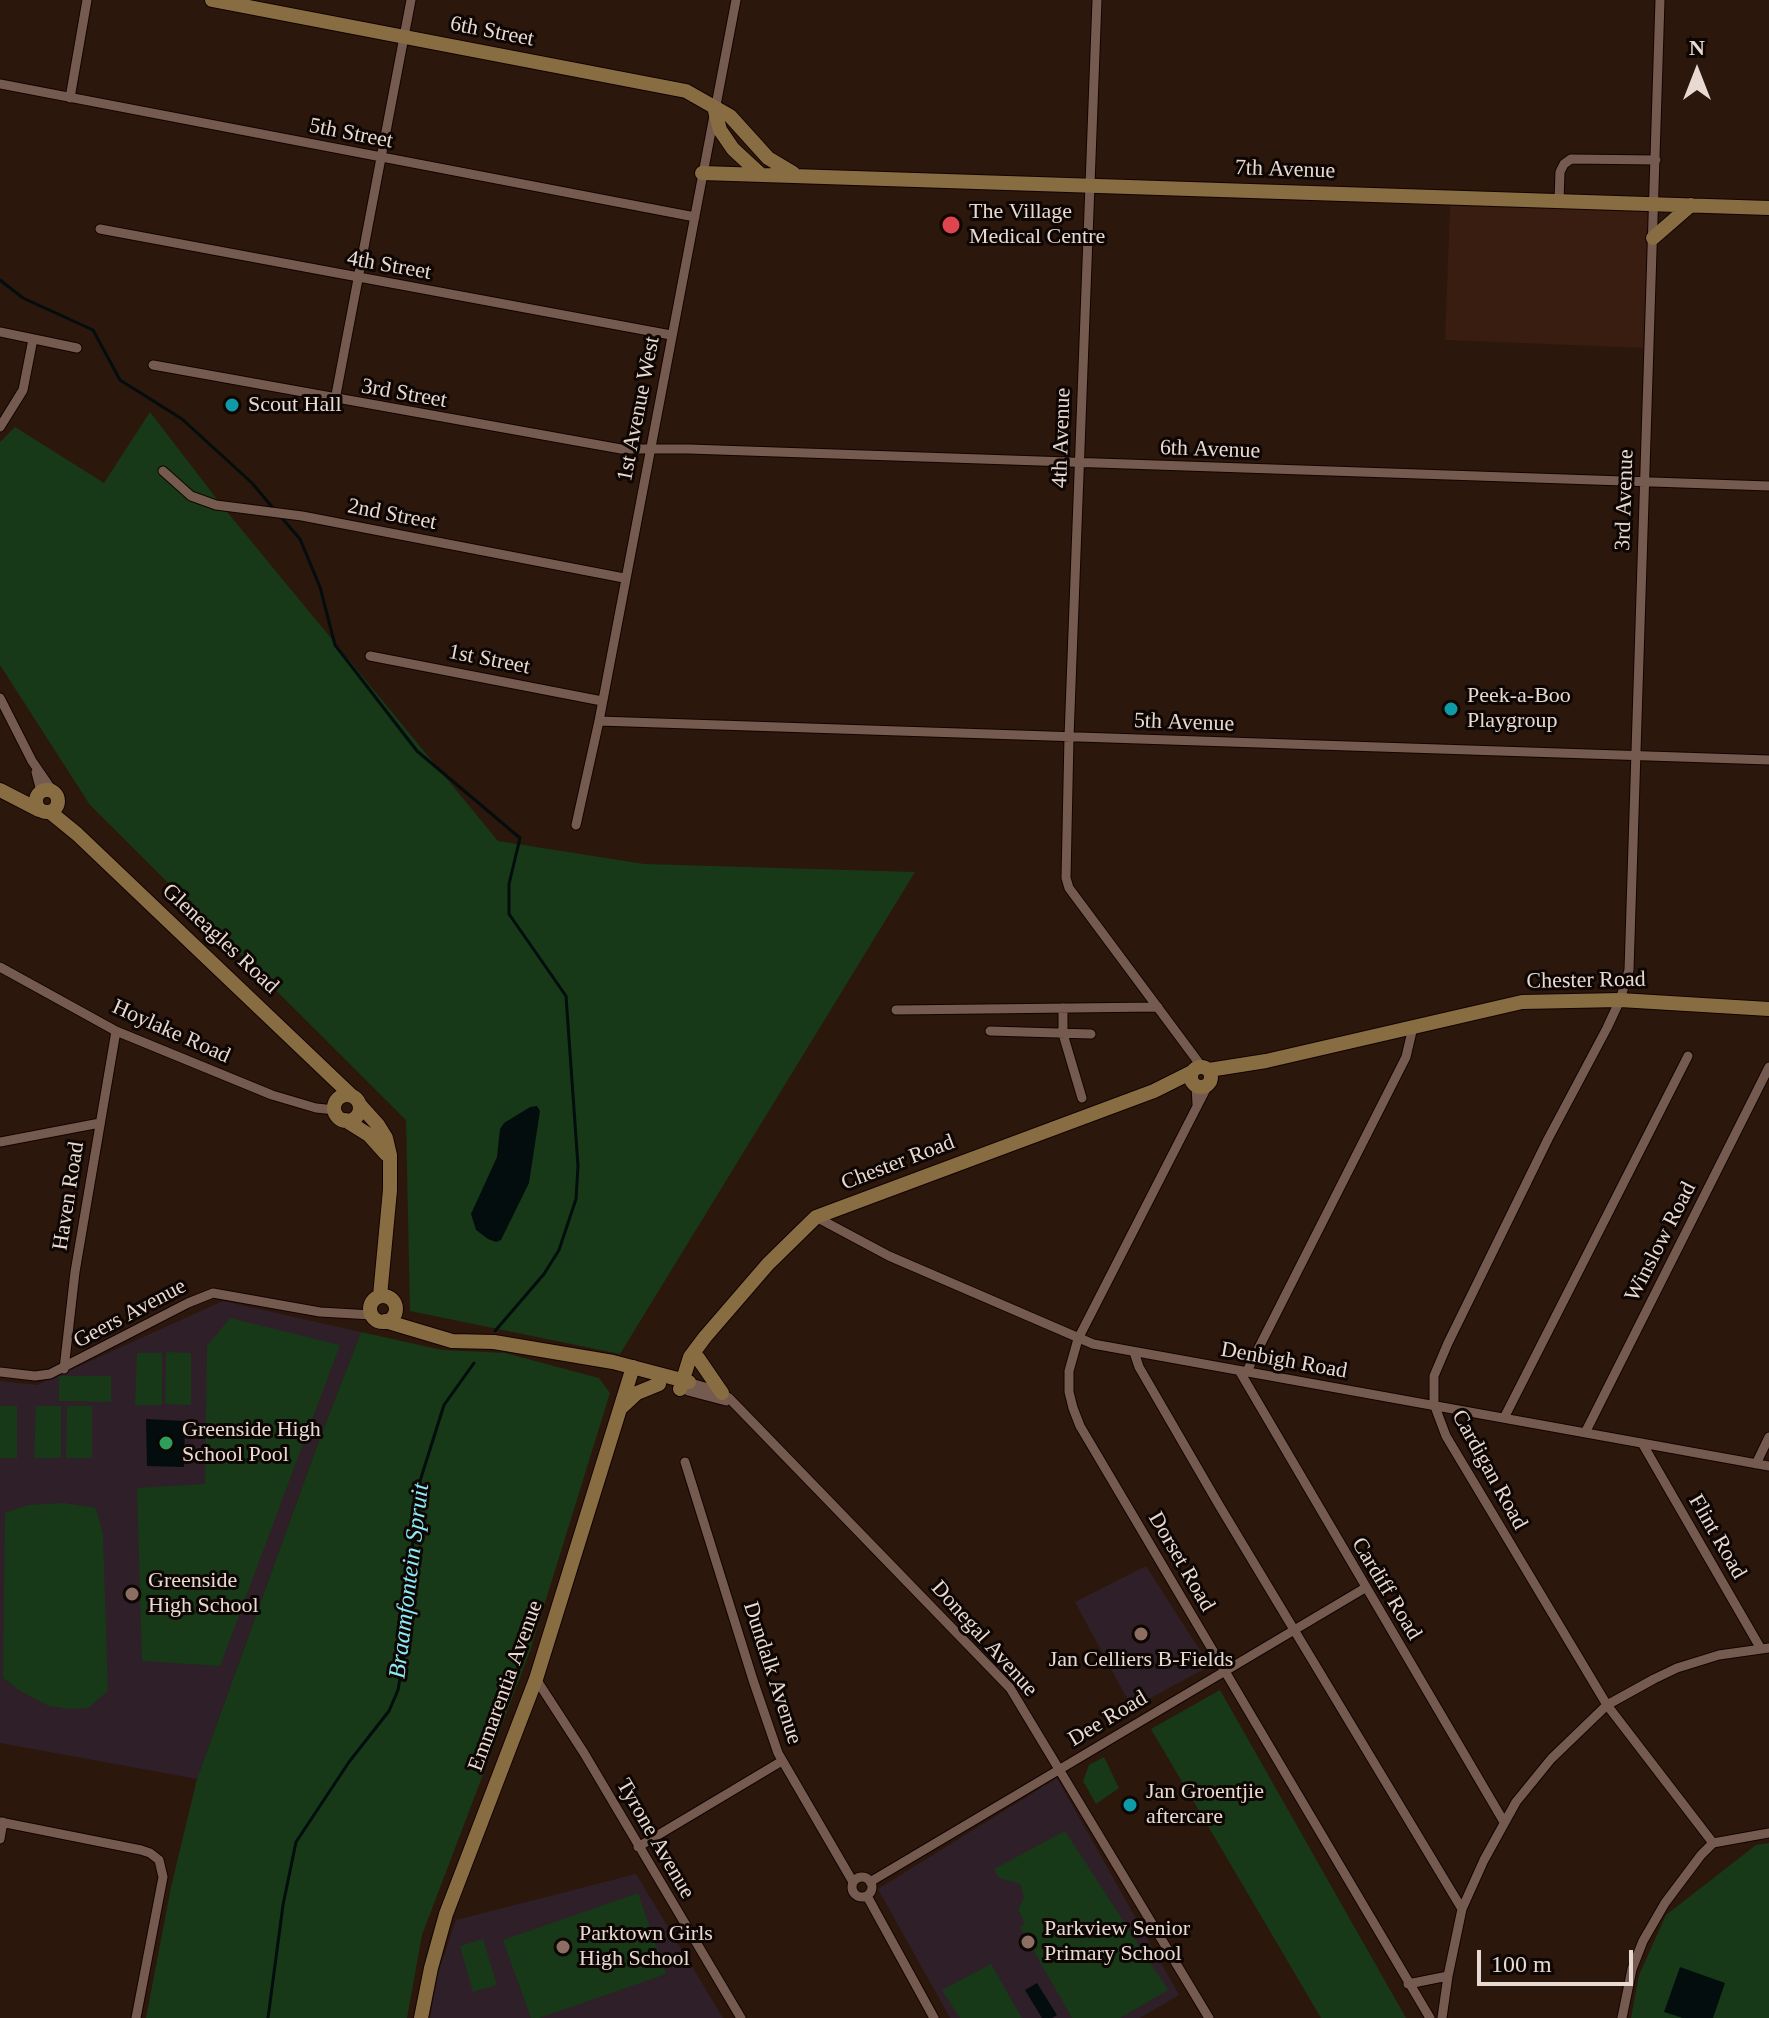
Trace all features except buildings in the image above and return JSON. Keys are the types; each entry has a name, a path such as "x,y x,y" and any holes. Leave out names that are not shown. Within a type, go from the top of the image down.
{"street":[{"path":"70,98 87,0"},
{"name":"6th Street","path":"212,0 686,91 714,107"},
{"path":"335,400 411,0"},
{"name":"1st Avenue West","path":"576,825 599,721 736,0"},
{"name":"4th Avenue","path":"1097,0 1066,878 1069,888 1158,1007"},
{"name":"3rd Avenue","path":"1620,1000 1629,970 1660,0"},
{"name":"5th Street","path":"0,84 695,217"},
{"path":"714,107 720,130 733,149 760,174"},
{"path":"714,107 730,116 775,164 800,176"},
{"path":"1559,201 1560,172 1571,159 1656,160"},
{"name":"7th Avenue","path":"702,173 1769,208"},
{"path":"1653,238 1691,205"},
{"name":"4th Street","path":"100,229 671,335"},
{"path":"0,332 77,348"},
{"path":"0,427 23,390 33,339"},
{"name":"3rd Street","path":"153,365 621,449 650,450"},
{"name":"6th Avenue","path":"650,450 703,449 1769,486"},
{"name":"2nd Street","path":"163,471 191,496 207,503 302,516 624,578"},
{"name":"1st Street","path":"370,656 602,701"},
{"path":"0,698 32,761 47,801"},
{"name":"5th Avenue","path":"599,721 1769,760"},
{"path":"2,791 47,801"},
{"name":"Gleneagles Road","path":"47,801 77,834 356,1100 378,1125 386,1138 390,1161 380,1296"},
{"name":"Hoylake Road","path":"0,967 116,1031 272,1095 316,1108 339,1111"},
{"path":"0,977 14,974"},
{"name":"Chester Road","path":"685,1386 701,1342 768,1264 816,1217 1154,1091 1201,1076 1522,1002 1620,1000 1769,1009"},
{"name":"Cardigan Road","path":"1620,1000 1448,1343 1434,1376 1434,1404 1446,1436 1607,1705 1713,1843"},
{"path":"896,1010 1158,1007 1188,1047 1201,1076"},
{"path":"1063,1008 1063,1034 1082,1098"},
{"path":"1243,1373 1406,1057 1413,1027"},
{"name":"Haven Road","path":"64,1369 75,1272 116,1031"},
{"path":"990,1031 1091,1034"},
{"path":"1504,1418 1688,1056"},
{"name":"Winslow Road","path":"1585,1433 1769,1067"},
{"name":"Dorset Road","path":"1201,1076 1197,1107 1078,1339 1068,1381 1073,1408 1080,1426 1430,2018"},
{"path":"332,1077 339,1111 377,1142 390,1161"},
{"path":"344,1095 356,1100 357,1116 339,1111 344,1095"},
{"path":"0,1142 100,1123"},
{"name":"Denbigh Road","path":"816,1217 889,1256 1078,1339 1243,1373 1434,1404 1769,1466"},
{"name":"Geers Avenue","path":"0,1372 42,1376 64,1369 188,1303 213,1293 320,1312 378,1318"},
{"path":"411,1329 391,1299 380,1296 371,1305 378,1318 411,1329 452,1341 494,1342 562,1354 632,1371 659,1384 685,1386"},
{"path":"378,1318 392,1317 395,1306"},
{"path":"1134,1352 1139,1367 1462,1909"},
{"path":"632,1371 649,1371 693,1360 728,1398"},
{"name":"Emmarentia Avenue","path":"421,2018 446,1914 536,1679 632,1371"},
{"path":"649,1371 685,1386 728,1398"},
{"name":"Cardiff Road","path":"1243,1373 1365,1588 1504,1822"},
{"path":"619,1410 637,1393 659,1384"},
{"name":"Donegal Avenue","path":"685,1386 728,1398 1010,1688 1209,2018"},
{"path":"1756,1464 1769,1437"},
{"name":"Flint Road","path":"1642,1443 1765,1648"},
{"name":"Dundalk Avenue","path":"685,1462 763,1712 782,1761 853,1882"},
{"name":"Dee Road","path":"870,1882 1365,1588"},
{"path":"1442,2018 1462,1909 1504,1822 1524,1790 1551,1759 1607,1705 1677,1668 1719,1655 1765,1648"},
{"name":"Tyrone Avenue","path":"536,1679 584,1753 741,2018"},
{"path":"638,1847 782,1761"},
{"path":"0,1839 2,1822 141,1850 159,1860 163,1877 136,2018"},
{"path":"1622,2018 1632,1969 1643,1941 1665,1903 1701,1855 1713,1843 1769,1833"},
{"path":"864,1877 870,1882 871,1890 867,1896 855,1894 853,1882 864,1877"},
{"path":"867,1896 934,2018"},
{"path":"1408,1984 1448,1976"}],"shaded area":[{"path":"1450,204 1651,209 1645,348 1445,340"},
{"path":"537,1106 540,1111 529,1183 501,1240 496,1242 476,1230 471,1214 497,1157 500,1129 504,1123"},
{"name":"Greenside High School","path":"223,1301 361,1332 197,1779 0,1743 0,1381 37,1385"},
{"name":"Greenside High School Pool","path":"146,1419 185,1421 184,1467 147,1466"},
{"name":"Jan Celliers B-Fields","path":"1146,1566 1210,1666 1132,1708 1075,1602"},
{"name":"Parkview Senior Primary School","path":"1057,1778 1179,1995 1140,2018 950,2018 878,1889"},
{"name":"Parktown Girls High School","path":"636,1874 723,2018 430,2018 438,1973 456,1920"},
{"path":"1680,1967 1725,1983 1713,2018 1683,2018 1664,2012"},
{"path":"1037,1983 1057,2015 1052,2018 1042,2018 1025,1990"}],"green space":[{"path":"150,412 223,507 498,841 644,864 915,872 620,1354 410,1311 406,1120 90,805 0,665 0,442 15,427 104,483"},
{"path":"230,1318 340,1345 220,1666 142,1661 137,1488 205,1484 207,1346"},
{"path":"361,1332 442,1350 505,1353 599,1378 610,1393 530,1651 422,1935 407,2018 146,2018 171,1887 197,1779"},
{"path":"166,1352 191,1353 191,1405 165,1404"},
{"path":"137,1353 162,1353 162,1405 135,1405"},
{"path":"59,1376 111,1376 111,1402 59,1401"},
{"path":"0,1406 17,1406 17,1458 0,1458"},
{"path":"36,1406 61,1406 61,1458 34,1458"},
{"path":"67,1406 92,1406 92,1458 66,1458"},
{"path":"64,1503 96,1508 103,1535 108,1691 88,1708 49,1706 3,1678 5,1513 28,1505"},
{"path":"1220,1690 1406,2018 1321,2018 1151,1729"},
{"path":"1104,1757 1119,1788 1096,1804 1083,1781 1089,1765"},
{"path":"1065,1831 1168,1990 1120,2018 1072,2018 1020,1927 1025,1924 1018,1909 1024,1897 1020,1884 999,1878 994,1869"},
{"path":"1769,1843 1769,2018 1631,2018 1639,1975 1666,1915 1756,1845"},
{"path":"638,1893 666,1974 539,2018 531,2018 503,1940"},
{"path":"483,1939 497,1985 473,1992 460,1946"},
{"path":"991,1964 1022,2018 960,2018 942,1990"}],"waterway":[{"name":"Braamfontein Spruit","path":"0,280 23,298 93,330 120,380 182,419 252,483 273,508"},
{"name":"Braamfontein Spruit","path":"281,517 300,539 320,587 335,645 417,751 520,838 509,884 509,914 566,996 578,1166 576,1199 559,1250 544,1274 495,1331"},
{"name":"Braamfontein Spruit","path":"268,2018 283,1905 296,1842 349,1762 389,1711 398,1690 420,1481 444,1405 474,1363"}],"place":[{"name":"The Village Medical Centre","path":"951,225"},
{"name":"Scout Hall","path":"232,405"},
{"name":"Peek-a-Boo Playgroup","path":"1451,709"},
{"name":"Greenside High School Pool","path":"166,1443"},
{"name":"Greenside High School","path":"132,1594"},
{"name":"Jan Celliers B-Fields","path":"1141,1634"},
{"name":"Jan Groentjie aftercare","path":"1130,1805"},
{"name":"Parkview Senior Primary School","path":"1028,1942"},
{"name":"Parktown Girls High School","path":"563,1947"}]}
